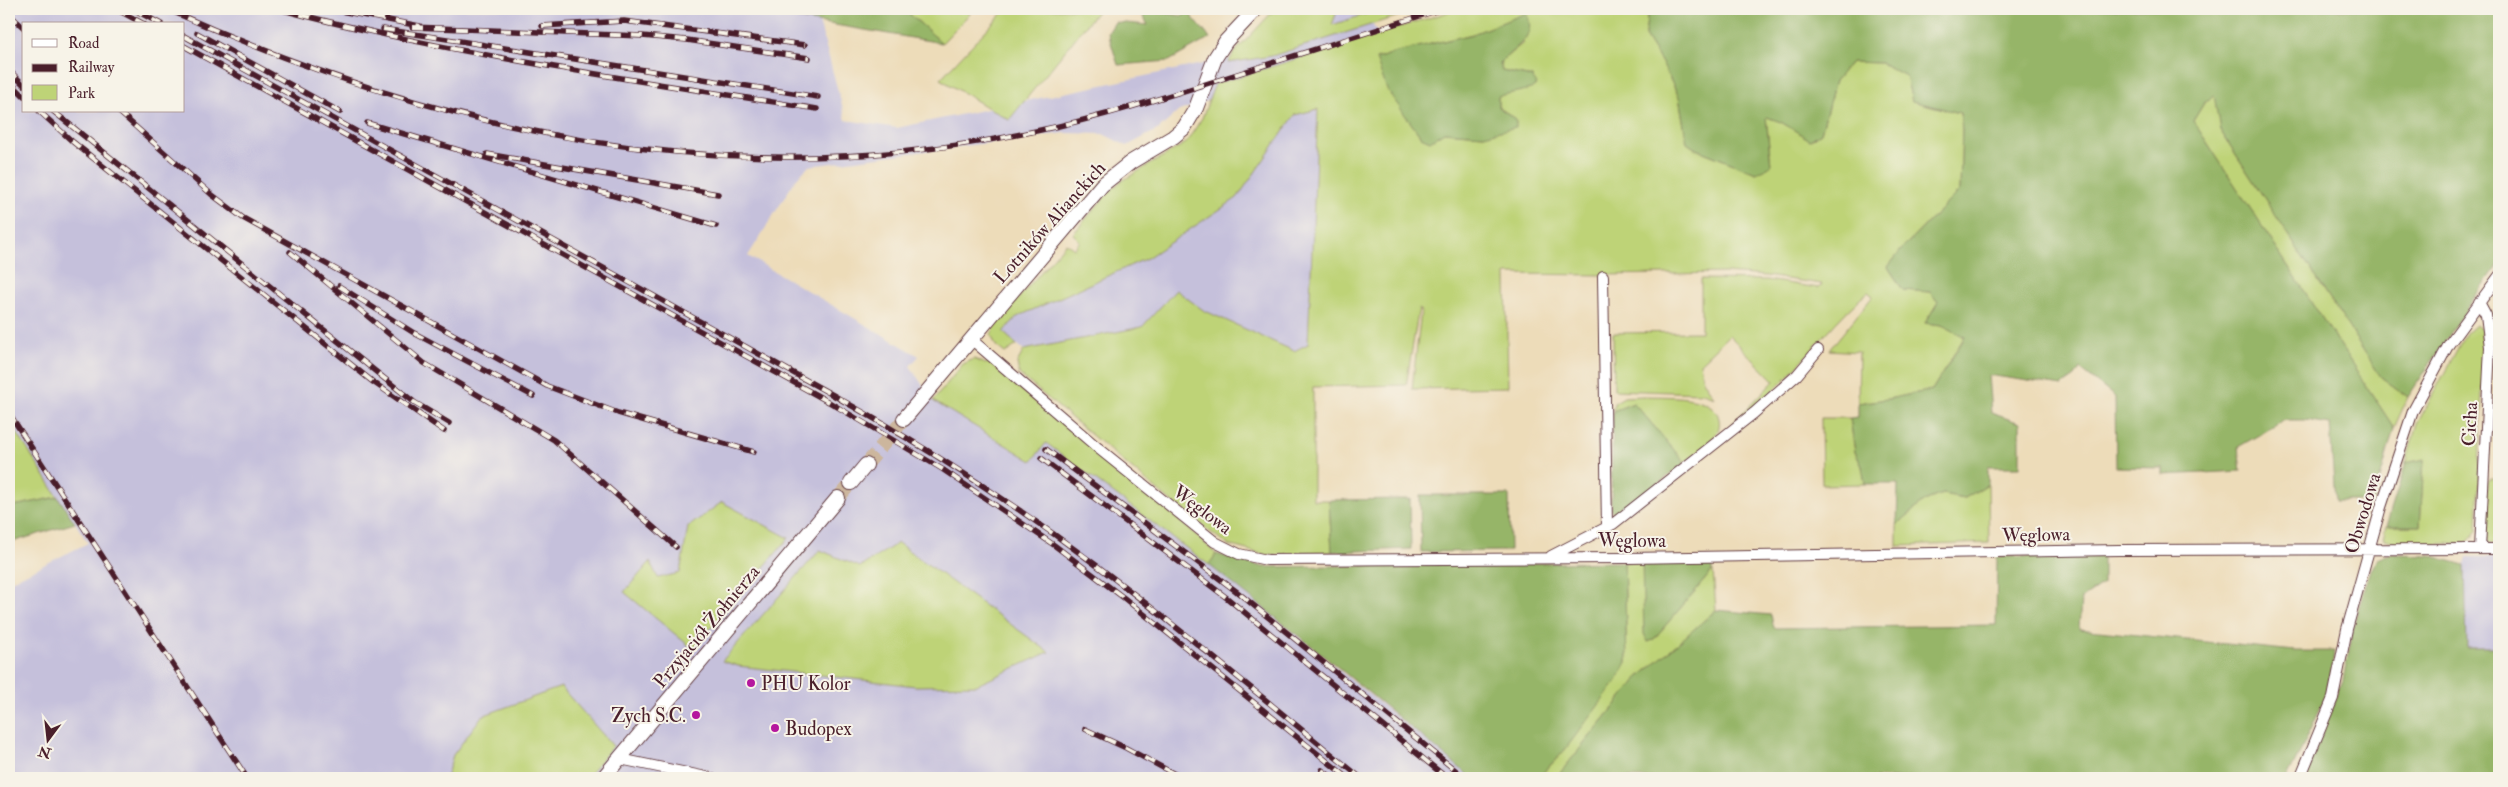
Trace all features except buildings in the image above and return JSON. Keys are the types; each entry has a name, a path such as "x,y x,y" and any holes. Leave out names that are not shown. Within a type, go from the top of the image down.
{"main road":[{"name":"Lotników Alianckich","path":"904,419 1102,184 1131,162 1173,137 1184,128 1196,108 1215,58 1226,41 1256,9"},
{"path":"851,483 866,465"},
{"name":"Przyjaciół Żołnierza","path":"603,778 838,498"}],"street":[{"path":"1603,276 1608,527"},
{"name":"Obwodowa","path":"2300,778 2333,698 2347,630 2369,550 2413,412 2449,344 2499,276"},
{"name":"Cicha","path":"2479,302 2486,315 2490,346 2480,549"},
{"name":"Węglowa","path":"971,339 1098,448 1206,536 1226,549 1239,554 1284,560 1628,558 2119,550 2369,550"},
{"path":"1548,558 1608,527 1754,413 1797,375 1818,350"},
{"path":"2369,550 2499,549"},
{"path":"620,759 711,778"}],"shaded area":[{"path":"9,9 761,9 818,18 846,120 897,128 1274,49 1370,19 1380,39 1179,111 1159,129 1127,146 1103,134 1065,133 809,166 796,179 748,256 919,356 910,366 933,401 1032,461 1046,443 1223,576 1472,778 9,778 9,582 88,543 9,420"},
{"path":"1338,9 1382,9 1332,25"},
{"path":"1318,109 1308,344 1294,351 1203,310 1176,290 1142,327 1024,350 1002,332 1017,317 1147,258 1237,198 1295,115"},
{"path":"2467,557 2499,557 2499,648 2467,648 2465,565"}],"green space":[{"path":"740,9 904,9 942,43"},
{"path":"904,9 974,9 942,43"},
{"path":"1006,9 1099,9 1009,120 940,79"},
{"path":"1139,9 1163,9 1164,13 1183,16 1188,12 1210,38 1169,61 1118,65 1108,33 1115,22 1148,25"},
{"path":"1275,9 1338,9 1332,25 1382,9 1421,9 1272,56 1228,63 1234,53"},
{"path":"1458,9 1648,9 1645,36 1662,63 1679,97 1687,143 1696,149 1756,173 1771,165 1766,116 1781,122 1811,140 1821,133 1835,81 1851,62 1881,63 1906,76 1912,101 1960,113 1962,130 1960,190 1902,249 1888,267 1903,290 1930,292 1938,302 1925,323 1942,325 1965,336 1932,390 1858,403 1859,352 1829,350 1873,296 1868,292 1837,322 1782,383 1732,424 1774,381 1729,335 1700,363 1703,380 1714,397 1703,393 1614,390 1613,333 1701,332 1701,279 1766,280 1819,288 1822,284 1766,276 1726,273 1506,274 1508,387 1412,389 1421,311 1419,308 1406,385 1313,387 1313,500 1329,500 1332,552 1266,555 1228,545 1181,510 1019,374 1017,363 1024,350 1142,327 1176,290 1203,310 1294,351 1308,344 1318,109 1295,115 1237,198 1147,258 1017,317 1003,332 1017,345 1005,353 996,346 991,335 996,324 1066,243 1074,249 1080,241 1073,234 1108,193 1120,182 1186,143 1202,118 1215,84","holes":["1527,13 1523,43 1500,62 1502,71 1532,77 1498,96 1498,107 1516,119 1484,135 1443,132 1421,137 1405,113 1376,59 1397,52 1473,34"]},
{"path":"1648,9 2499,9 2499,264 2408,397 2381,377 2220,130 2214,95 2204,103 2193,121 2394,428 2374,501 2335,501 2330,424 2306,420 2285,420 2238,447 2241,471 2163,475 2163,468 2116,467 2115,397 2080,369 2075,377 2062,386 1988,375 1991,413 2020,423 2020,467 1988,467 1988,484 1965,498 1942,494 1924,501 1897,525 1898,484 1865,484 1862,466 1855,452 1850,418 1858,417 1858,403 1932,390 1965,337 1942,325 1925,323 1938,302 1930,292 1903,290 1888,267 1902,249 1960,190 1962,130 1960,113 1912,101 1906,76 1881,63 1851,62 1835,81 1821,133 1810,140 1781,122 1766,117 1771,166 1756,173 1696,149 1687,143 1679,97 1662,63 1645,36"},
{"path":"1526,13 1529,21 1527,35 1500,63 1502,71 1532,77 1537,84 1531,89 1498,96 1498,107 1516,119 1516,127 1484,135 1444,132 1430,141 1421,137 1387,90 1376,59 1397,52 1473,34"},
{"path":"2215,95 2220,130 2381,377 2408,397 2394,428 2193,121 2204,103"},
{"path":"2475,325 2481,329 2483,360 2477,530 2469,541 2465,543 2423,545 2402,543 2383,538 2386,526 2420,526 2424,460 2406,463 2417,424 2466,333"},
{"path":"974,359 986,364 988,362 1191,530 1216,554 1209,565 1046,443 1032,461 933,401 963,364"},
{"path":"1624,397 1687,398 1708,405 1715,411 1719,419 1718,431 1709,442 1685,463 1634,403 1613,411 1614,403"},
{"path":"1634,403 1685,463 1616,516 1611,509 1613,411"},
{"path":"1821,418 1850,418 1855,452 1862,466 1865,484 1822,485"},
{"path":"9,420 58,497 9,507"},
{"path":"2424,459 2420,526 2386,526 2406,463"},
{"path":"2499,478 2499,544 2487,542 2488,479"},
{"path":"1988,484 1989,543 1897,546 1897,525 1924,501 1942,494 1965,498"},
{"path":"1420,495 1509,495 1510,551 1421,552"},
{"path":"58,497 75,523 9,543 9,507"},
{"path":"1410,499 1411,549 1332,552 1329,500"},
{"path":"722,502 789,538 693,649 624,592 650,562 658,578 680,573 688,527"},
{"path":"898,543 1049,652 977,685 916,686 738,666 722,661 820,550 860,567"},
{"path":"1216,554 1263,567 1624,562 1627,662 1617,681 1564,751 1538,778 1472,778 1328,659 1209,565"},
{"path":"2392,554 2429,555 2465,565 2467,648 2499,648 2499,778 2305,778 2343,680 2356,616 2371,570 2379,557"},
{"path":"2103,555 2103,584 2081,599 2079,629 2295,651 2334,651 2332,668 2323,700 2310,732 2287,778 1556,778 1637,679 1716,610 1771,615 1774,628 1996,625 1997,557"},
{"path":"1713,560 1713,570 1653,640 1648,642 1644,634 1642,562"},
{"path":"1624,562 1642,562 1648,642 1653,640 1713,570 1716,610 1637,679 1556,778 1538,778 1564,751 1627,662"},
{"path":"561,687 613,746 586,778 446,778 453,755 482,716"}],"tunnel":[{"path":"866,465 904,419"},
{"path":"838,498 851,483"}],"railway":[{"path":"116,9 140,22"},
{"path":"133,9 157,22"},
{"path":"167,9 272,53 378,90 484,120 592,142 701,154 811,157 923,150 1036,131 1111,113 1442,9"},
{"path":"279,9 345,26 479,54 817,109"},
{"path":"330,9 420,26"},
{"path":"9,14 22,26"},
{"path":"542,26 624,21 805,45"},
{"path":"412,27 642,36 687,40 809,58"},
{"path":"383,29 818,97"},
{"path":"197,33 340,112"},
{"path":"185,37 901,434 1000,497 1096,565 1197,644 1361,778"},
{"path":"185,47 829,402 942,469 1054,545 1124,598 1348,778"},
{"path":"9,70 22,83"},
{"path":"9,81 22,94"},
{"path":"40,112 73,142 373,382 444,431"},
{"path":"54,112 414,402 449,423"},
{"path":"119,112 211,194 243,218 547,386 618,413 754,452"},
{"path":"367,123 716,226"},
{"path":"487,154 718,194"},
{"path":"290,252 424,363 554,440 676,547"},
{"path":"339,286 414,333 533,396"},
{"path":"9,413 247,778"},
{"path":"1046,449 1236,591 1465,778"},
{"path":"1041,458 1227,598 1447,778"},
{"path":"1085,729 1126,748 1182,778"},
{"path":"1322,770 1333,778"}],"place":[{"name":"PHU Kolor","path":"751,683"},
{"name":"Zych S.C.","path":"696,715"},
{"name":"Budopex","path":"775,728"}]}
